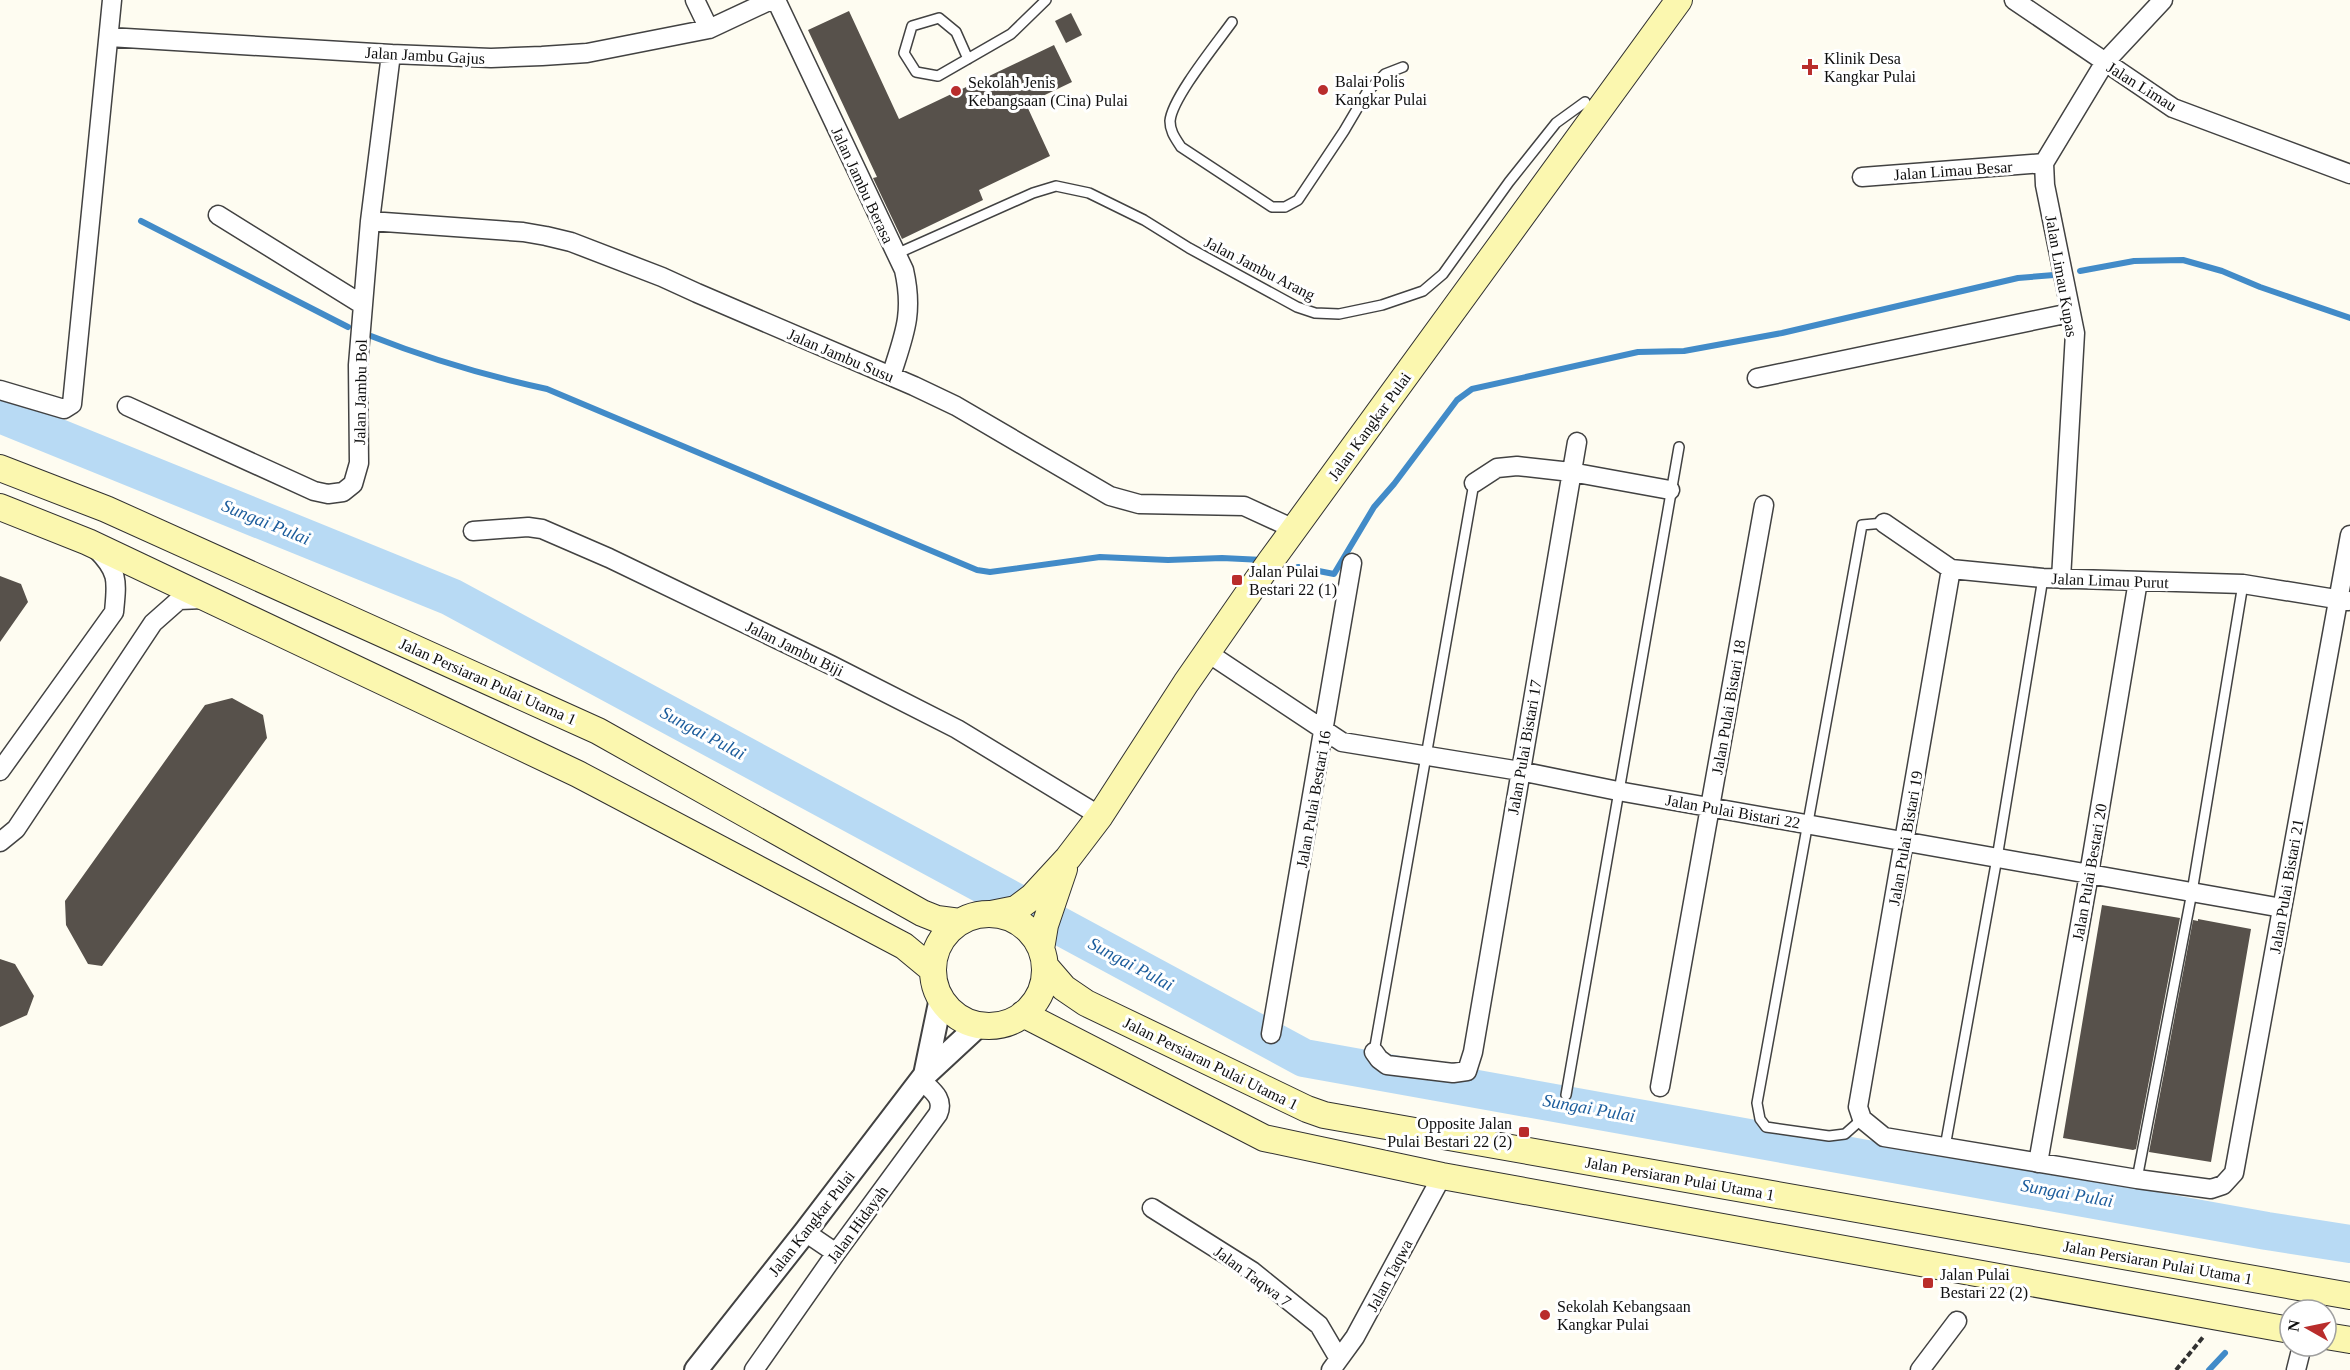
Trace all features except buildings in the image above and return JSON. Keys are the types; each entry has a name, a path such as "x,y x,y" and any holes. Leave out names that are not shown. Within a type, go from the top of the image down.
{"main road":[{"name":"Jalan Kangkar Pulai","path":"1023,1014 1036,1001 1043,984 1038,925 1068,858 1100,816 1208,653 1294,529 1679,0"},
{"name":"Jalan Persiaran Pulai Utama 1","path":"0,468 106,509 598,731 922,913 937,919 960,922"},
{"path":"0,507 88,542 578,774 904,946 933,970"},
{"path":"1038,925 991,914 980,914 960,922 940,943 933,970 941,998 959,1017 979,1025 994,1026 1010,1022 1023,1014 1264,1138 1442,1176 2278,1328"},
{"name":"Jalan Persiaran Pulai Utama 1","path":"991,914 1006,916 1021,924 1033,935 1038,925"},
{"name":"Jalan Persiaran Pulai Utama 1","path":"1038,925 1064,988 1086,1003 1307,1109 1324,1115 2350,1296"}],"street":[{"path":"0,390 64,408 72,404 111,0"},
{"path":"695,0 710,29"},
{"name":"Jalan Jambu Gajus","path":"109,37 491,58 576,54 710,29 771,0"},
{"name":"Jalan Jambu Berasa","path":"776,0 904,270 910,296 906,327 891,376"},
{"name":"Jalan Limau","path":"2014,0 2174,108 2350,174"},
{"path":"2044,164 2105,62 2163,0"},
{"name":"Jalan Jambu Bol","path":"127,406 237,454 296,484 328,494 343,492 353,484 359,463 358,365 370,221 391,54"},
{"name":"Jalan Limau Besar","path":"1862,177 2044,164"},
{"name":"Jalan Limau Kupas","path":"2044,164 2045,185 2075,333 2052,578"},
{"path":"218,215 363,305"},
{"name":"Jalan Jambu Susu","path":"370,221 523,232 571,242 662,277 956,406 1110,496 1139,504 1244,506 1294,529"},
{"path":"1757,378 2070,313"},
{"name":"Jalan Pulai Bistari 17","path":"1374,1052 1387,1065 1453,1073 1467,1071 1473,1052 1577,442"},
{"path":"1474,483 1497,468 1516,466 1571,472 1670,490"},
{"name":"Jalan Pulai Bistari 18","path":"1660,1087 1764,504"},
{"name":"Jalan Limau Purut","path":"1884,523 1951,569 2052,578 2243,584 2344,601"},
{"name":"Jalan Jambu Biji","path":"473,531 528,527 542,529 609,558 957,729 1100,816"},
{"name":"Jalan Pulai Bistari 21","path":"2137,1179 2211,1189 2223,1185 2234,1173 2282,908 2344,601 2350,535"},
{"path":"0,771 114,612 116,589 112,565 88,542"},
{"name":"Jalan Pulai Bestari 16","path":"1271,1034 1325,731 1352,563"},
{"name":"Jalan Pulai Bistari 19","path":"1860,1113 1951,569"},
{"name":"Jalan Pulai Bestari 20","path":"2038,1163 2138,581"},
{"path":"0,842 16,829 153,623 178,600 209,599"},
{"name":"Jalan Pulai Bistari 22","path":"1208,653 1342,742 1520,771 1618,791 2282,908"},
{"name":"Jalan Kangkar Pulai","path":"923,1077 941,998"},
{"name":"Jalan Kangkar Pulai","path":"696,1370 923,1077 979,1025"},
{"name":"Jalan Hidayah","path":"754,1370 938,1114 941,1106 939,1098 923,1077"},
{"path":"1860,1113 1884,1137 2137,1179"},
{"name":"Jalan Taqwa","path":"1335,1365 1355,1337 1442,1176"},
{"name":"Jalan Taqwa 7","path":"1152,1208 1261,1278 1319,1325 1335,1365"},
{"path":"805,1232 836,1253"},
{"path":"1920,1370 1957,1320"}],"lane":[{"path":"969,58 956,32 939,18 912,26 904,53 916,72 938,75 969,58 1011,34 1046,0"},
{"path":"1232,22 1177,102 1170,120 1171,132 1181,147 1272,207 1285,207 1298,200 1367,92 1385,74 1403,67"},
{"name":"Jalan Jambu Arang","path":"896,254 1033,193 1056,186 1089,193 1144,220 1189,249 1297,307 1315,314 1339,314 1382,305 1423,291 1443,274 1509,182 1556,123 1585,102"},
{"path":"1566,1095 1679,447"},
{"path":"1374,1052 1474,483"},
{"path":"1860,1113 1845,1134 1829,1136 1766,1127 1760,1119 1757,1103 1862,525 1884,523"},
{"path":"1945,1147 1996,858 2052,578"},
{"path":"2137,1179 2192,892 2243,584"}],"path":[{"path":"2176,1370 2221,1317"}],"waterway":[{"path":"141,221 348,327"},
{"path":"2080,271 2134,261 2183,260 2222,271 2260,287 2350,318"},
{"path":"1298,567 1334,574 1374,507 1457,400 1472,389 1638,352 1684,351 1782,333 2018,278 2054,275"},
{"path":"371,336 458,366 547,389 977,570 990,572 1100,557 1263,560"},
{"name":"Sungai Pulai","path":"0,414 451,597 1304,1058 2350,1244"},
{"path":"2209,1370 2225,1353"}],"place":[{"name":"Klinik Desa Kangkar Pulai","path":"1810,67"},
{"name":"Balai Polis Kangkar Pulai","path":"1323,90"},
{"name":"Sekolah Jenis Kebangsaan (Cina) Pulai","path":"956,91"},
{"name":"Jalan Pulai Bestari 22 (1)","path":"1237,580"},
{"name":"Opposite Jalan Pulai Bestari 22 (2)","path":"1524,1132"},
{"name":"Jalan Pulai Bestari 22 (2)","path":"1928,1283"},
{"name":"Sekolah Kebangsaan Kangkar Pulai","path":"1545,1315"}]}
